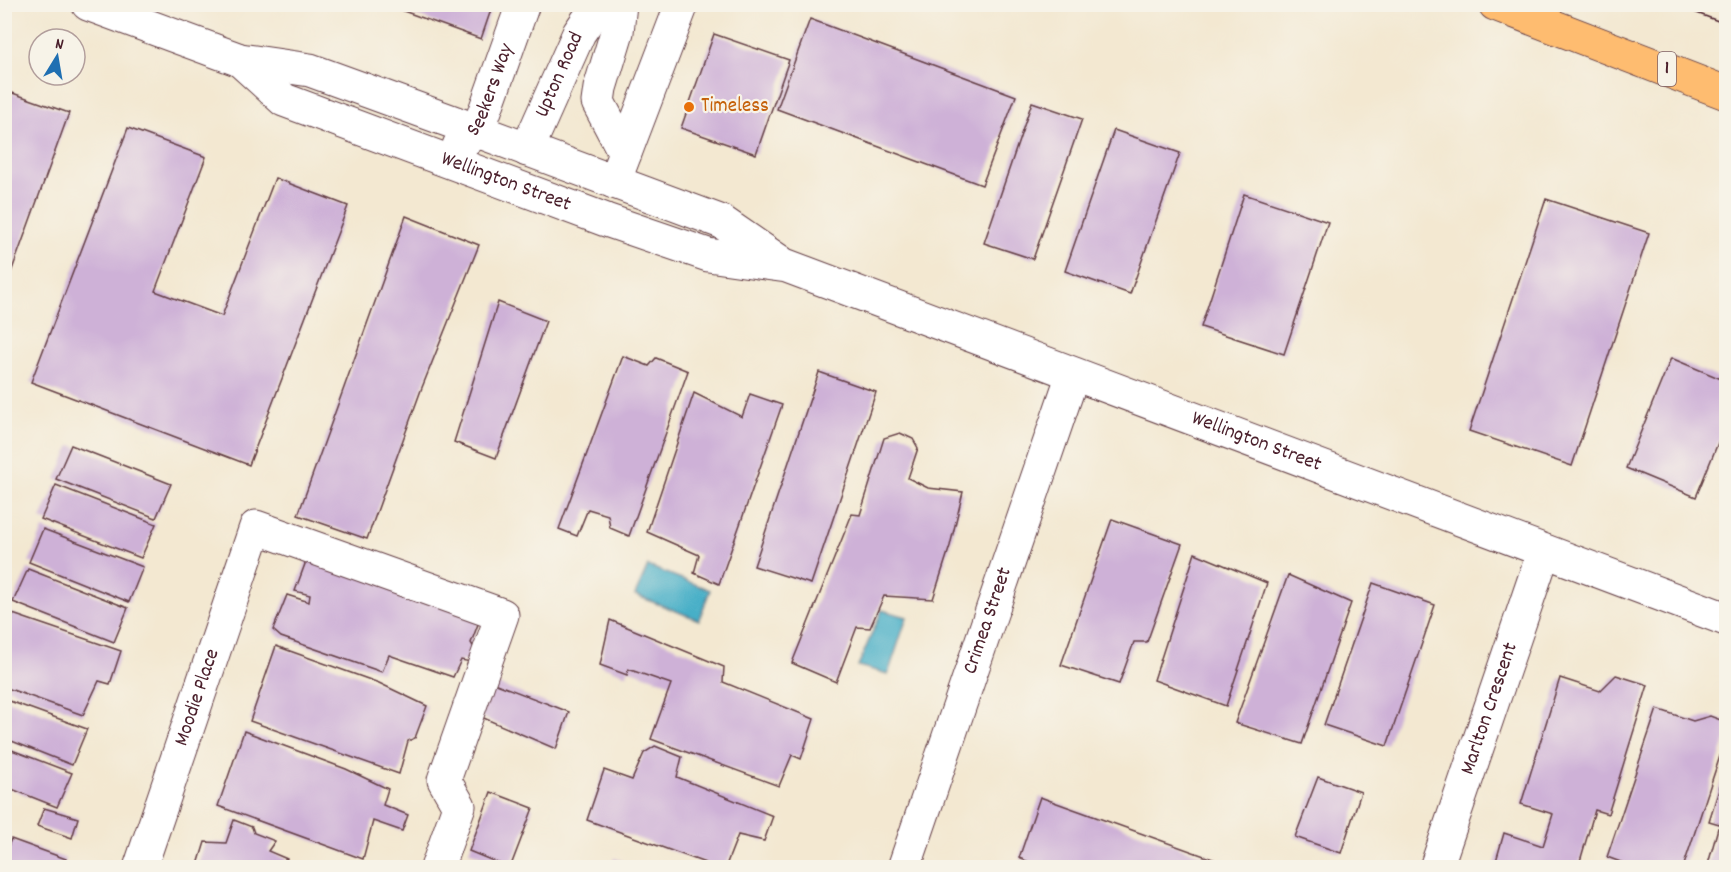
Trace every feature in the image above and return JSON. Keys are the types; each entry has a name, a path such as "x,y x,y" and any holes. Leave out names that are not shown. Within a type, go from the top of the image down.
{"highway":[{"name":"1","path":"1495,4 1726,93"}],"street":[{"name":"Wellington Street","path":"88,4 240,60 310,70 527,150 620,167 723,222 787,266"},
{"name":"Seekers Way","path":"437,156 460,146 481,122 523,4"},
{"name":"Upton Road","path":"527,150 579,33 599,4"},
{"name":"Upton Road","path":"620,4 618,32 600,88 598,102 620,167"},
{"path":"620,167 682,4"},
{"name":"Wellington Street","path":"240,60 284,100 606,220 708,255 787,266 1726,620"},
{"name":"Crimea Street","path":"904,867 1073,374"},
{"name":"Moodie Place","path":"140,867 256,527 502,615 444,780 459,806 437,867"},
{"name":"Marlton Crescent","path":"1437,867 1544,551"}],"water":[{"path":"648,566 710,590 699,620 635,595"},
{"path":"882,610 907,617 888,674 858,666"}],"building":[{"path":"384,4 493,4 481,39"},
{"path":"810,19 1016,96 982,185 777,109"},
{"path":"714,34 789,60 756,154 681,128"},
{"path":"4,90 69,113 5,289 4,289"},
{"path":"1032,102 1082,119 1033,259 984,243"},
{"path":"128,128 206,157 155,291 222,316 275,178 348,206 249,465 31,382"},
{"path":"1114,130 1180,153 1130,294 1065,271"},
{"path":"1244,194 1328,222 1284,354 1201,327"},
{"path":"1546,199 1649,233 1572,466 1469,431"},
{"path":"406,216 479,245 421,390 367,539 298,515"},
{"path":"498,302 546,321 496,458 454,442"},
{"path":"623,356 649,366 656,358 688,371 629,536 610,528 608,515 588,509 577,536 559,529"},
{"path":"1671,358 1726,381 1726,423 1696,497 1626,468"},
{"path":"819,372 876,392 811,584 754,566"},
{"path":"694,393 742,417 750,394 782,405 719,584 694,573 699,555 647,532"},
{"path":"900,433 913,439 918,448 908,478 928,488 963,492 950,546 933,599 884,596 870,628 857,627 836,682 792,663 852,514 860,515 884,438"},
{"path":"71,445 171,484 156,518 56,479"},
{"path":"56,485 156,524 141,558 41,519"},
{"path":"1112,519 1182,544 1147,642 1134,642 1119,684 1061,665"},
{"path":"43,529 143,567 129,602 29,562"},
{"path":"1195,553 1267,583 1226,706 1154,680"},
{"path":"308,556 481,616 471,643 476,651 471,662 461,660 453,677 389,655 382,672 281,637 273,630 287,595 309,602 310,595 295,591"},
{"path":"28,569 128,608 114,642 13,602"},
{"path":"1288,575 1351,603 1302,744 1235,723"},
{"path":"1373,583 1435,605 1387,746 1324,725"},
{"path":"4,611 121,651 110,684 99,681 83,715 4,687"},
{"path":"610,620 724,667 723,682 814,719 801,759 792,755 779,786 651,739 671,684 628,669 627,675 600,665"},
{"path":"276,646 379,683 427,706 415,738 408,741 399,774 250,721"},
{"path":"1616,675 1648,685 1608,814 1595,810 1578,868 1494,868 1504,833 1543,846 1553,814 1521,804 1560,678 1600,691"},
{"path":"486,680 569,712 556,749 472,713"},
{"path":"4,699 87,729 72,765 4,738"},
{"path":"1657,709 1693,721 1710,716 1726,722 1726,738 1683,868 1637,868 1607,857"},
{"path":"244,731 346,769 388,789 383,805 408,815 402,831 373,821 363,859 218,806"},
{"path":"655,746 682,757 677,777 773,816 764,841 738,835 725,868 719,868 587,820 604,770 632,780 644,753"},
{"path":"4,747 72,773 57,807 4,786"},
{"path":"1726,767 1726,826 1709,821"},
{"path":"1318,777 1361,792 1341,853 1295,837"},
{"path":"491,792 533,808 510,868 469,851"},
{"path":"1040,797 1235,868 1044,868 1019,858"},
{"path":"44,808 78,818 72,838 37,826"},
{"path":"234,820 252,827 254,833 275,841 268,851 287,859 284,868 197,868 205,842 226,843"},
{"path":"1718,828 1726,830 1726,868 1707,868"},
{"path":"11,839 66,859 63,868 4,868 4,856"},
{"path":"614,858 640,867 640,868 611,868"}],"tram line":[{"path":"1673,4 1726,24"}],"place":[{"name":"Timeless","path":"689,107"}]}
